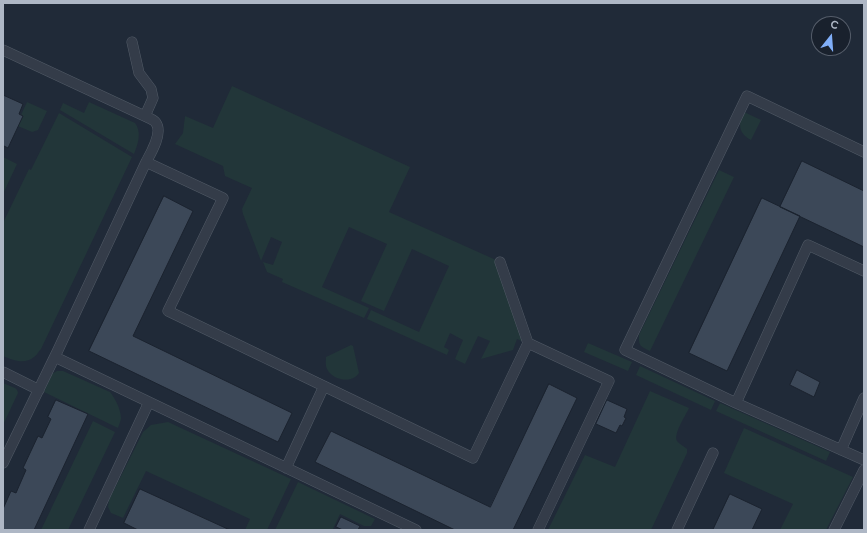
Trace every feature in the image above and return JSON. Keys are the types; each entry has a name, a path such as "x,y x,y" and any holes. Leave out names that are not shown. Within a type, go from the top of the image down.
{"lane":[{"path":"132,42 139,73 151,89 153,98 145,116"},
{"path":"3,50 151,119 156,123 158,129 158,135 146,162 55,357 3,463"},
{"path":"864,152 747,96 625,350 736,403 864,460"},
{"path":"146,162 223,198 168,311 473,458 528,343 500,262"},
{"path":"736,403 808,245 864,271"},
{"path":"528,343 609,381 538,530"},
{"path":"55,357 416,530"},
{"path":"3,372 39,390"},
{"path":"286,468 324,386"},
{"path":"841,450 864,398"},
{"path":"89,530 149,402"},
{"path":"677,530 713,453"},
{"path":"834,530 864,470"}],"green space":[{"path":"232,86 410,167 389,212 496,260 524,342 517,339 513,350 481,359 490,341 478,336 465,364 455,359 463,340 450,333 444,347 449,350 447,355 367,319 371,310 419,332 449,266 412,249 384,311 361,301 387,244 349,227 322,287 369,308 364,318 282,282 283,279 267,272 263,262 273,265 282,242 271,237 261,261 242,209 252,188 225,176 223,166 175,144 183,133 185,116 213,128"},
{"path":"27,102 47,111 38,130 32,132 18,126"},
{"path":"89,102 135,123 139,134 134,154 60,110 63,103 84,113"},
{"path":"744,112 761,120 751,140 741,131 740,128"},
{"path":"59,113 132,157 41,349 36,355 27,361 18,361 3,356 3,223 29,169 31,170"},
{"path":"3,157 17,164 3,194"},
{"path":"719,170 734,177 650,351 641,346 639,342 639,335"},
{"path":"588,343 632,362 628,371 584,352"},
{"path":"351,345 353,346 359,373 351,379 339,379 332,375 327,369 326,357"},
{"path":"640,366 715,401 711,410 636,375"},
{"path":"57,371 63,371 110,392 116,401 121,415 118,428 44,392 52,374"},
{"path":"3,383 15,388 18,393 3,425"},
{"path":"650,391 689,408 678,429 676,438 678,442 687,449 687,453 651,530 548,530 585,455 615,467"},
{"path":"720,403 830,452 826,461 716,411"},
{"path":"93,421 115,432 68,530 41,530"},
{"path":"168,422 291,479 267,530 245,530 250,519 146,471 123,518 111,513 108,507 109,500 143,432 151,425"},
{"path":"744,428 853,477 826,530 780,530 793,504 724,473"},
{"path":"298,482 375,519 371,526 364,526 340,514 333,529 334,530 275,530"}],"building":[{"path":"3,95 23,104 19,114 23,116 8,148 4,146 3,148"},
{"path":"802,161 864,191 864,247 780,207"},
{"path":"164,196 193,211 133,336 292,413 278,442 89,351"},
{"path":"762,198 800,216 727,371 689,353"},
{"path":"797,370 820,382 814,397 790,385"},
{"path":"549,384 577,398 513,530 455,530 315,462 331,431 490,507"},
{"path":"56,400 88,414 34,530 3,530 3,509 11,491 16,493 26,470 23,468 38,436 42,438 51,419 48,417"},
{"path":"607,400 627,409 624,417 626,418 616,433 596,424"},
{"path":"140,489 230,530 138,530 124,523"},
{"path":"730,494 762,509 752,530 713,530"},
{"path":"341,517 360,526 358,530 343,530 336,527"}]}
